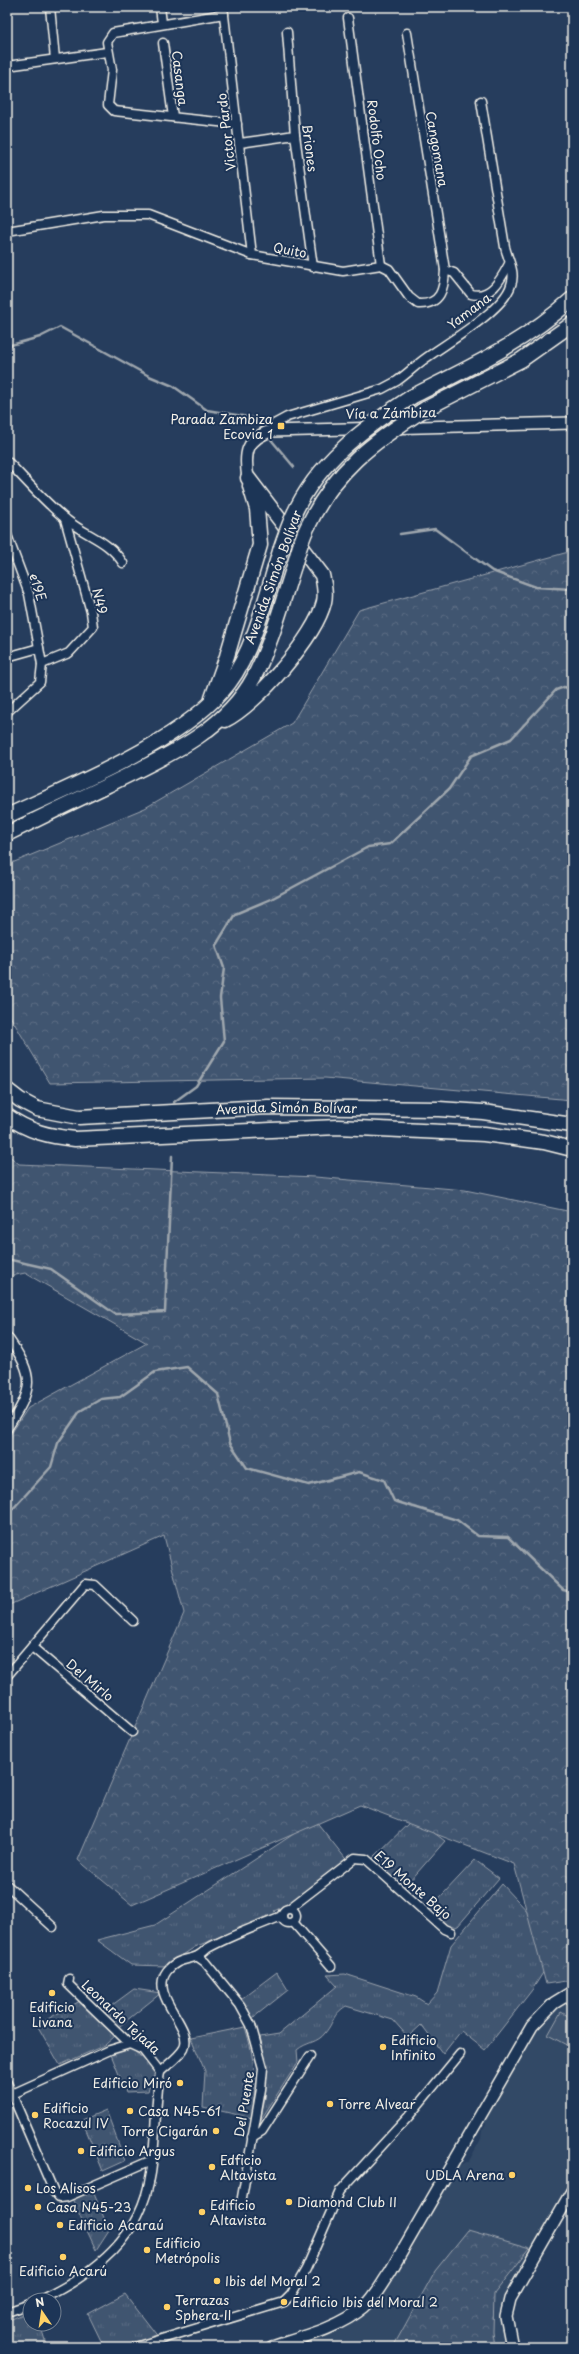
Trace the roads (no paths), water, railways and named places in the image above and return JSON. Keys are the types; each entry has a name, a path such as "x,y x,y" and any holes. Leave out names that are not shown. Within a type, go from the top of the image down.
{"highway":[{"name":"Avenida Simón Bolívar","path":"7,816 142,750 184,724 211,702 229,683 242,661 260,614 293,515 317,477 347,443 413,396 483,362 531,333 572,299"},
{"name":"Avenida Simón Bolívar","path":"7,834 183,747 214,724 238,700 253,678 273,634 306,529 328,491 358,456 384,434 425,409 520,360 572,324"},
{"path":"211,702 227,656 260,545 257,509 248,478"},
{"path":"214,724 234,716 264,691 312,627 324,603 325,588 322,575 248,478"},
{"name":"Avenida Simón Bolívar","path":"7,1090 20,1100 37,1109 79,1118 268,1107 439,1109 483,1112 572,1125"},
{"name":"Avenida Simón Bolívar","path":"7,1116 19,1125 42,1135 75,1139 338,1127 484,1134 544,1142 572,1149"}],"street":[{"path":"50,7 55,59"},
{"path":"160,7 162,23"},
{"path":"224,10 113,33 108,38 107,52 112,70 108,105 114,112 237,124"},
{"name":"Victor Pardo","path":"224,10 252,255"},
{"name":"Rodolfo Ocho","path":"348,18 381,265"},
{"name":"Briones","path":"287,32 295,135 313,266"},
{"name":"Cangomana","path":"407,33 446,270"},
{"name":"Casanga","path":"163,43 173,117"},
{"path":"7,66 107,52"},
{"name":"Yamana","path":"271,431 274,424 287,417 372,392 397,381 501,302 512,284 513,270 509,264 481,101"},
{"path":"240,144 295,135"},
{"name":"Quito","path":"7,231 104,216 148,215 252,255 343,271 381,265"},
{"path":"381,265 389,269 409,297 418,304 434,302 442,295 446,270 454,273 471,294 481,295 490,291 500,281 509,264"},
{"name":"Vía a Zámbiza","path":"248,478 246,454 250,443 260,434 271,431 572,423"},
{"path":"7,461 65,519 82,532 106,544 123,563"},
{"name":"N49","path":"42,664 69,653 93,627 91,612 65,519"},
{"name":"e19E","path":"7,535 29,594 42,664 40,682 7,712"},
{"path":"7,657 39,648"},
{"path":"7,1336 23,1360 30,1383 23,1403 7,1429"},
{"path":"7,1676 32,1648 81,1587 90,1583 95,1585 133,1621"},
{"name":"Del Mirlo","path":"32,1648 132,1732"},
{"name":"E19 Monte Bajo","path":"290,1908 355,1858 360,1858 366,1859 444,1929 451,1932"},
{"path":"7,1884 53,1927"},
{"path":"292,1922 296,1914 290,1908 284,1910 282,1916 285,1922 292,1922 331,1966"},
{"path":"54,2292 85,2274 106,2259 132,2228 142,2205 151,2174 160,2072 184,2048 185,2042 181,2028 163,1994 163,1982 166,1972 183,1958 198,1956 206,1949 228,1938 282,1916"},
{"name":"Del Puente","path":"198,1956 205,1962 240,2005 251,2025 263,2068 261,2089 241,2203"},
{"name":"Leonardo Tejada","path":"69,1979 68,1984 130,2044 142,2050 160,2072"},
{"path":"272,2347 345,2320 365,2306 390,2272 532,2026 554,2003 572,1992"},
{"path":"9,2096 110,2050 130,2044"},
{"path":"135,2347 284,2302 291,2295 306,2269 340,2191 409,2116 460,2054"},
{"path":"252,2137 262,2131 310,2056"},
{"path":"7,2083 9,2096 54,2192 59,2198 67,2197 152,2160"},
{"path":"512,2347 506,2316 510,2299 572,2191"},
{"path":"7,2312 22,2307"}],"waterway":[{"path":"7,344 11,345 40,337 60,327 149,376 173,386 207,410 254,418 264,430"},
{"path":"268,436 294,467"},
{"path":"400,534 435,529 492,571 536,587 572,589"},
{"path":"174,1102 196,1086 224,1041 220,998 224,968 216,945 235,914 271,899 368,847 390,844 449,789 471,756 511,739 556,690 564,687 572,689"},
{"path":"7,1259 51,1269 115,1314 165,1312 172,1156"},
{"path":"7,1518 10,1512 51,1467 58,1443 80,1411 101,1399 120,1397 155,1372 187,1367 218,1394 230,1443 247,1468 309,1485 359,1472 384,1480 394,1501 457,1520 478,1536 508,1537 563,1590 572,1592"}],"place":[{"name":"Parada Zambiza Ecovia 1","path":"281,426"},
{"name":"Edificio Livana","path":"52,1993"},
{"name":"Edificio Infinito","path":"383,2047"},
{"name":"Edificio Miró","path":"180,2083"},
{"name":"Torre Alvear","path":"330,2104"},
{"name":"Casa N45-61","path":"130,2111"},
{"name":"Edificio Rocazul IV","path":"35,2115"},
{"name":"Torre Cigarán","path":"216,2131"},
{"name":"Edificio Argus","path":"81,2151"},
{"name":"Edficio Altavista","path":"212,2167"},
{"name":"UDLA Arena","path":"512,2175"},
{"name":"Los Alisos","path":"28,2188"},
{"name":"Diamond Club II","path":"289,2202"},
{"name":"Casa N45-23","path":"38,2207"},
{"name":"Edificio Altavista","path":"202,2212"},
{"name":"Edificio Acaraú","path":"60,2225"},
{"name":"Edificio Metrópolis","path":"147,2250"},
{"name":"Edificio Acarú","path":"63,2257"},
{"name":"Ibis del Moral 2","path":"217,2281"},
{"name":"Edificio Ibis del Moral 2","path":"284,2302"},
{"name":"Terrazas Sphera II","path":"167,2307"}]}
